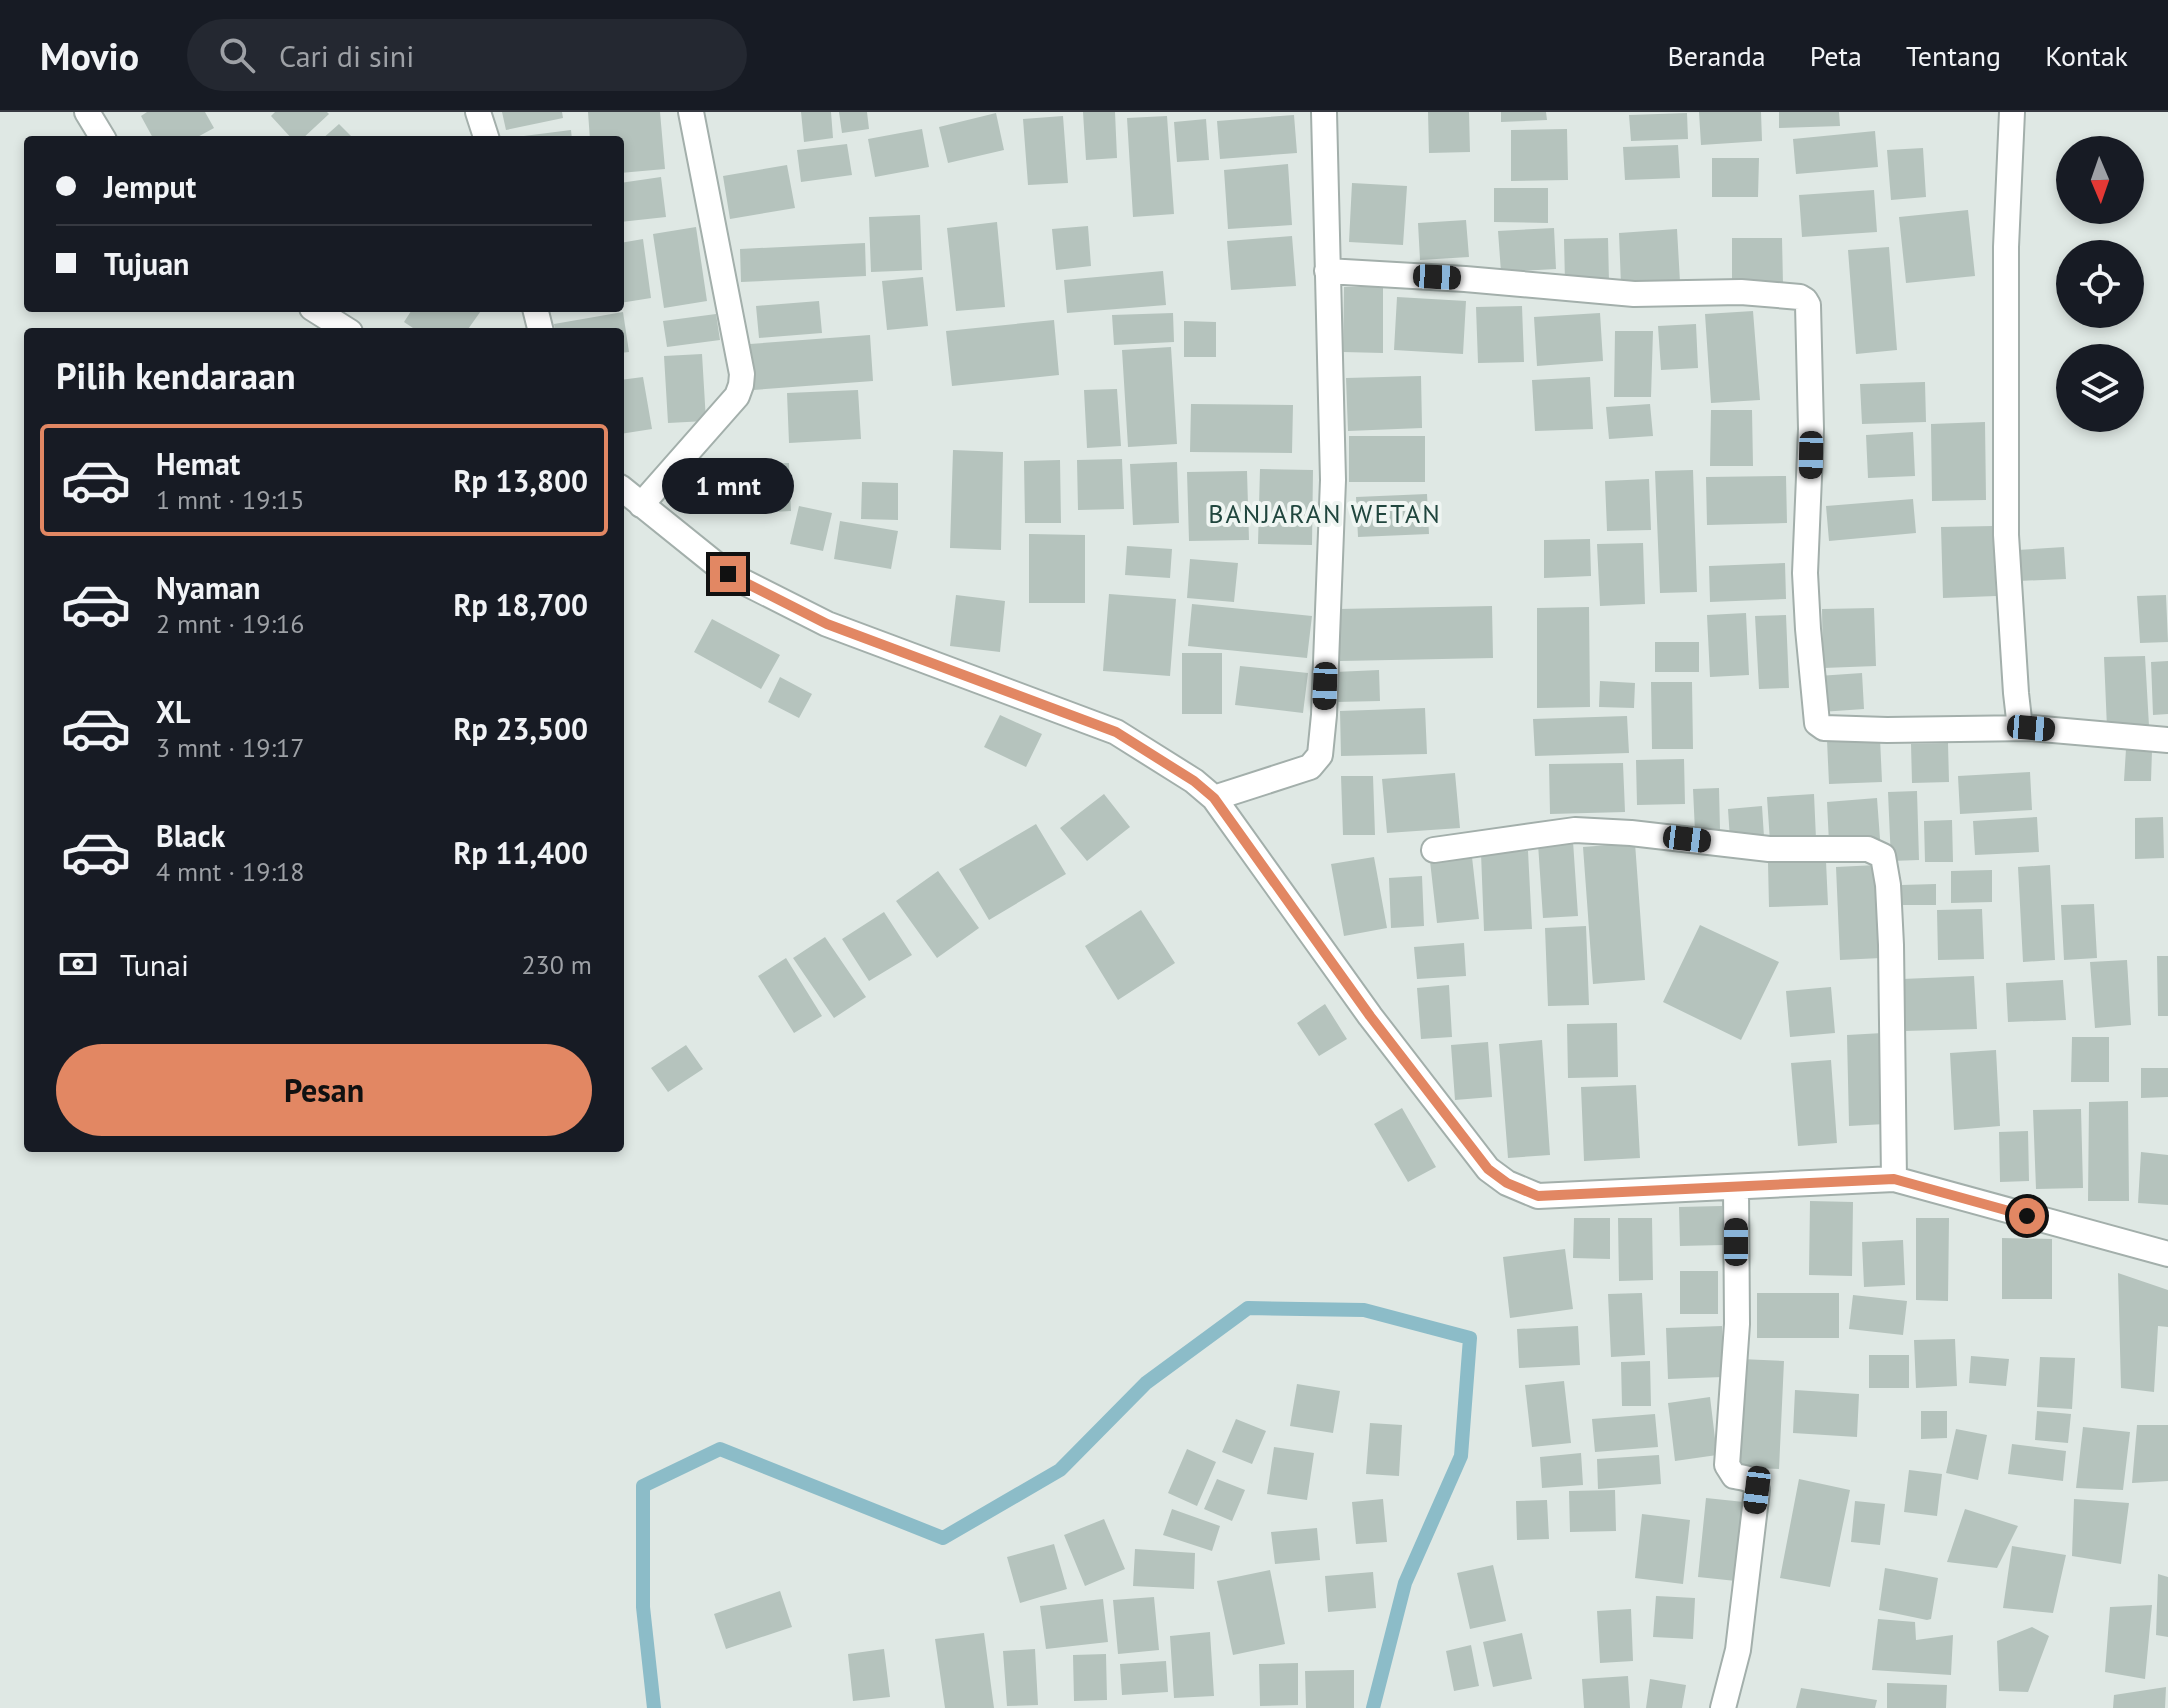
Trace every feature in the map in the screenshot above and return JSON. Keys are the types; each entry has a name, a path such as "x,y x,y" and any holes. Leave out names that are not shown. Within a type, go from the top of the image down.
{"street":[{"path":"87,112 102,136"},
{"path":"478,112 486,136"},
{"path":"641,505 737,396 741,385 736,335 691,112"},
{"path":"1214,798 1310,767 1320,755 1333,480 1324,112"},
{"path":"2012,112 2006,247 2006,535 2020,728"},
{"path":"1327,271 1634,294 1741,292 1800,297 1808,305 1811,349 1805,573 1817,723 1824,728 1887,730 2020,728 2168,740"},
{"path":"318,312 344,328"},
{"path":"624,490 728,574 827,624 1116,732 1194,781 1214,798 1370,1016 1488,1169 1507,1183 1538,1196 1894,1179 2168,1254"},
{"path":"1434,850 1575,830 1631,833 1769,849 1868,849 1883,856 1891,945 1894,1179"},
{"path":"1723,1708 1738,1650 1757,1490 1756,1483 1734,1476 1727,1465 1737,1324 1736,1187"}],"building":[{"path":"147,112 205,112 214,128 199,136 152,136 141,116"},
{"path":"275,112 329,114 305,136 289,136 271,116"},
{"path":"502,112 562,112 563,118 506,130"},
{"path":"588,112 660,112 665,169 624,173 624,136 590,136"},
{"path":"801,112 831,112 833,138 804,142"},
{"path":"839,112 867,112 869,129 842,133"},
{"path":"1083,112 1115,112 1117,158 1086,160"},
{"path":"1428,112 1469,112 1470,152 1429,153"},
{"path":"1501,112 1546,112 1547,120 1501,122"},
{"path":"1699,112 1761,112 1762,141 1701,145"},
{"path":"1779,112 1839,112 1840,126 1779,128"},
{"path":"996,113 1004,150 948,163 939,127"},
{"path":"1687,113 1688,139 1631,141 1629,115"},
{"path":"1294,115 1297,153 1220,159 1217,121"},
{"path":"1063,116 1068,183 1028,185 1023,119"},
{"path":"1167,116 1174,214 1133,217 1127,118"},
{"path":"1206,119 1209,160 1177,162 1174,122"},
{"path":"339,124 351,136 326,136"},
{"path":"922,129 929,167 875,177 868,139"},
{"path":"1567,129 1568,180 1511,181 1511,130"},
{"path":"571,130 572,136 524,136"},
{"path":"1875,131 1878,167 1796,174 1793,139"},
{"path":"847,144 852,175 801,182 797,150"},
{"path":"1678,145 1680,178 1625,180 1623,147"},
{"path":"1923,148 1926,197 1891,200 1887,150"},
{"path":"1712,158 1759,158 1758,197 1712,197"},
{"path":"1288,164 1292,225 1228,229 1224,170"},
{"path":"787,165 795,208 730,219 723,176"},
{"path":"661,177 666,217 624,222 624,182"},
{"path":"1352,183 1407,186 1403,245 1349,242"},
{"path":"1494,188 1548,188 1548,223 1494,222"},
{"path":"1874,190 1877,232 1802,237 1799,195"},
{"path":"1968,210 1975,276 1906,283 1899,217"},
{"path":"920,215 922,270 871,272 869,217"},
{"path":"1466,220 1469,257 1420,260 1418,223"},
{"path":"997,222 1005,307 956,311 947,228"},
{"path":"1088,226 1091,266 1056,270 1052,229"},
{"path":"696,227 707,301 664,308 653,234"},
{"path":"1554,228 1556,269 1501,272 1498,231"},
{"path":"1677,229 1680,282 1621,285 1619,233"},
{"path":"1292,236 1296,286 1231,290 1227,241"},
{"path":"1608,238 1609,282 1565,283 1564,239"},
{"path":"1732,238 1782,238 1783,285 1732,285"},
{"path":"643,239 651,298 624,302 624,242"},
{"path":"865,243 866,276 741,282 740,249"},
{"path":"1889,247 1897,350 1856,354 1848,250"},
{"path":"1163,271 1166,305 1067,313 1064,280"},
{"path":"923,277 928,326 887,330 882,281"},
{"path":"1344,287 1383,287 1383,353 1343,352"},
{"path":"1397,297 1466,301 1463,354 1394,350"},
{"path":"819,301 822,333 759,338 756,306"},
{"path":"1522,306 1524,362 1478,363 1476,307"},
{"path":"1753,311 1760,400 1711,403 1705,314"},
{"path":"410,312 480,312 469,328 413,328 404,322"},
{"path":"623,312 629,352 624,353 624,328 554,328 554,324"},
{"path":"1173,313 1174,342 1114,345 1112,315"},
{"path":"1600,313 1603,361 1537,366 1534,317"},
{"path":"716,314 720,340 667,347 663,321"},
{"path":"1054,320 1059,375 952,386 946,331"},
{"path":"1184,321 1216,322 1216,357 1184,357"},
{"path":"1696,324 1698,368 1661,370 1658,326"},
{"path":"1615,331 1653,331 1651,397 1614,397"},
{"path":"870,335 873,381 753,390 750,344"},
{"path":"1171,347 1177,444 1128,447 1122,350"},
{"path":"702,354 706,421 668,423 664,356"},
{"path":"1421,376 1422,428 1348,431 1346,378"},
{"path":"643,377 652,429 624,433 624,379"},
{"path":"1590,377 1593,429 1535,431 1532,380"},
{"path":"1925,382 1926,422 1862,424 1860,384"},
{"path":"1117,389 1121,446 1087,448 1084,390"},
{"path":"858,390 861,439 789,443 787,393"},
{"path":"1191,404 1293,405 1292,453 1190,452"},
{"path":"1650,404 1653,436 1609,439 1606,407"},
{"path":"1711,410 1752,410 1753,466 1710,466"},
{"path":"1985,422 1986,500 1932,501 1931,424"},
{"path":"1913,432 1915,476 1868,478 1866,435"},
{"path":"1349,436 1425,436 1425,482 1349,482"},
{"path":"953,450 1003,452 1001,550 950,548"},
{"path":"1122,459 1124,509 1078,510 1077,460"},
{"path":"1060,460 1061,523 1025,523 1024,461"},
{"path":"1177,462 1179,523 1133,525 1130,464"},
{"path":"744,463 747,499 716,501 714,465"},
{"path":"789,463 791,511 755,513 753,464"},
{"path":"1260,469 1313,470 1312,545 1258,544"},
{"path":"1693,470 1697,592 1660,593 1655,471"},
{"path":"1247,471 1249,540 1189,541 1187,472"},
{"path":"708,472 710,508 677,510 674,474"},
{"path":"1786,476 1787,523 1707,525 1706,477"},
{"path":"1649,479 1651,530 1607,531 1605,481"},
{"path":"862,482 898,483 898,520 861,519"},
{"path":"1427,494 1429,534 1358,537 1356,497"},
{"path":"1913,499 1916,533 1829,541 1826,506"},
{"path":"799,506 832,513 823,551 790,544"},
{"path":"840,521 898,531 891,569 834,559"},
{"path":"1993,526 1996,596 1943,598 1941,527"},
{"path":"1029,534 1085,535 1085,603 1029,603"},
{"path":"1590,539 1591,576 1544,578 1544,540"},
{"path":"1643,543 1645,604 1600,606 1597,544"},
{"path":"1127,546 1172,549 1170,578 1125,575"},
{"path":"2064,547 2066,579 2018,581 2017,550"},
{"path":"1190,559 1238,563 1234,602 1187,598"},
{"path":"1785,563 1786,599 1710,602 1709,566"},
{"path":"1109,594 1176,599 1170,676 1103,671"},
{"path":"956,595 1005,601 1000,652 950,646"},
{"path":"2166,595 2168,642 2140,643 2137,596"},
{"path":"1192,604 1312,616 1307,658 1188,646"},
{"path":"1492,606 1493,658 1340,661 1338,609"},
{"path":"1589,607 1590,707 1537,708 1537,608"},
{"path":"1874,608 1876,666 1823,668 1822,609"},
{"path":"1746,613 1749,675 1710,677 1707,615"},
{"path":"1786,615 1789,688 1759,689 1755,616"},
{"path":"712,619 780,655 761,689 694,652"},
{"path":"1655,642 1699,642 1699,672 1655,672"},
{"path":"1182,653 1222,653 1222,714 1182,714"},
{"path":"2145,656 2149,726 2107,728 2104,657"},
{"path":"2168,661 2168,714 2153,715 2151,662"},
{"path":"1240,666 1308,673 1303,713 1235,705"},
{"path":"1379,670 1380,701 1336,702 1335,672"},
{"path":"1862,673 1864,709 1821,712 1818,676"},
{"path":"780,677 812,694 799,718 768,702"},
{"path":"1600,681 1635,683 1634,708 1599,707"},
{"path":"1651,682 1692,682 1693,749 1652,749"},
{"path":"1425,708 1427,754 1341,756 1340,711"},
{"path":"1000,715 1042,734 1026,767 984,747"},
{"path":"1627,716 1629,753 1535,756 1533,719"},
{"path":"1880,738 1882,782 1829,784 1827,740"},
{"path":"1948,743 1949,782 1912,783 1911,744"},
{"path":"2126,749 2152,750 2151,781 2124,781"},
{"path":"1684,759 1685,804 1637,805 1636,760"},
{"path":"1623,763 1625,812 1550,814 1549,764"},
{"path":"2030,772 2032,810 1960,814 1958,776"},
{"path":"1455,773 1460,828 1387,833 1382,779"},
{"path":"1341,776 1373,776 1375,835 1343,835"},
{"path":"1719,788 1720,831 1695,832 1693,789"},
{"path":"1917,791 1919,860 1891,861 1888,792"},
{"path":"1104,794 1130,827 1087,861 1060,828"},
{"path":"1814,794 1816,839 1770,842 1767,797"},
{"path":"1877,798 1880,839 1829,843 1827,802"},
{"path":"1762,806 1764,837 1730,840 1728,809"},
{"path":"2037,817 2039,852 1975,855 1973,821"},
{"path":"2163,817 2164,858 2135,859 2135,818"},
{"path":"1952,820 1953,862 1925,862 1924,821"},
{"path":"1036,824 1066,874 989,920 959,869"},
{"path":"1573,841 1578,916 1543,918 1538,844"},
{"path":"1635,843 1645,980 1593,984 1583,847"},
{"path":"1528,851 1532,929 1484,931 1481,853"},
{"path":"1374,857 1387,928 1344,936 1331,864"},
{"path":"1472,857 1479,919 1437,923 1430,861"},
{"path":"1826,861 1828,905 1769,907 1768,863"},
{"path":"1877,865 1881,958 1840,960 1836,867"},
{"path":"2050,865 2055,960 2023,962 2018,867"},
{"path":"1992,870 1992,902 1951,903 1951,871"},
{"path":"938,871 979,928 937,958 896,901"},
{"path":"1422,876 1424,926 1391,928 1389,878"},
{"path":"1936,884 1936,905 1901,905 1901,885"},
{"path":"2094,904 2097,958 2064,960 2061,905"},
{"path":"1982,909 1984,959 1938,960 1937,910"},
{"path":"1141,910 1175,963 1118,1000 1085,946"},
{"path":"884,912 912,955 869,981 842,939"},
{"path":"1700,925 1779,962 1741,1040 1663,1002"},
{"path":"1586,926 1589,1005 1548,1006 1545,928"},
{"path":"825,937 866,997 834,1018 793,958"},
{"path":"1464,943 1466,976 1417,979 1414,947"},
{"path":"2157,956 2168,956 2168,1016 2158,1016"},
{"path":"786,958 822,1016 794,1033 758,976"},
{"path":"2127,960 2131,1025 2095,1028 2090,962"},
{"path":"1974,976 1977,1029 1904,1031 1902,979"},
{"path":"2063,980 2066,1020 2008,1022 2006,983"},
{"path":"1449,985 1452,1037 1421,1039 1417,988"},
{"path":"1831,987 1835,1033 1790,1037 1786,991"},
{"path":"1325,1004 1347,1039 1319,1056 1297,1023"},
{"path":"1617,1023 1618,1077 1568,1078 1567,1024"},
{"path":"1883,1033 1885,1124 1849,1126 1847,1035"},
{"path":"2072,1037 2109,1037 2109,1082 2071,1082"},
{"path":"1542,1040 1550,1155 1508,1158 1499,1044"},
{"path":"1488,1042 1492,1097 1455,1100 1451,1045"},
{"path":"686,1045 703,1069 668,1092 651,1068"},
{"path":"1996,1050 2000,1126 1954,1130 1950,1053"},
{"path":"1831,1060 1837,1143 1798,1146 1791,1063"},
{"path":"2141,1068 2168,1068 2168,1097 2141,1098"},
{"path":"1636,1085 1640,1158 1584,1161 1581,1087"},
{"path":"2128,1101 2129,1201 2088,1201 2089,1102"},
{"path":"1402,1108 1436,1167 1408,1182 1374,1124"},
{"path":"2081,1109 2083,1188 2036,1189 2033,1110"},
{"path":"2028,1131 2029,1181 2000,1182 1999,1132"},
{"path":"2141,1152 2168,1155 2168,1205 2138,1203"},
{"path":"1810,1201 1853,1202 1852,1276 1809,1275"},
{"path":"1722,1206 1723,1245 1680,1246 1679,1207"},
{"path":"1574,1218 1610,1218 1610,1259 1573,1258"},
{"path":"1618,1218 1652,1218 1653,1280 1619,1281"},
{"path":"1916,1218 1949,1218 1948,1301 1916,1300"},
{"path":"2002,1238 2052,1239 2052,1299 2002,1299"},
{"path":"1903,1240 1905,1285 1864,1287 1862,1242"},
{"path":"1565,1249 1573,1309 1510,1318 1503,1257"},
{"path":"1680,1271 1718,1271 1718,1314 1680,1314"},
{"path":"2118,1273 2168,1290 2168,1327 2158,1326 2154,1392 2121,1388"},
{"path":"1642,1293 1645,1355 1611,1357 1608,1294"},
{"path":"1757,1293 1839,1293 1839,1338 1757,1338"},
{"path":"1853,1295 1907,1301 1903,1335 1849,1329"},
{"path":"1578,1326 1580,1365 1519,1368 1517,1329"},
{"path":"1722,1326 1723,1377 1668,1379 1666,1328"},
{"path":"1955,1339 1957,1386 1916,1388 1914,1340"},
{"path":"1869,1355 1909,1355 1909,1388 1869,1388"},
{"path":"1971,1356 2009,1359 2006,1386 1969,1383"},
{"path":"2040,1357 2075,1358 2072,1409 2037,1407"},
{"path":"1741,1359 1784,1361 1779,1469 1736,1467"},
{"path":"1650,1361 1651,1406 1622,1406 1621,1362"},
{"path":"1564,1381 1571,1443 1532,1447 1525,1385"},
{"path":"1297,1384 1340,1391 1333,1433 1290,1426"},
{"path":"1795,1390 1859,1394 1857,1437 1793,1433"},
{"path":"1710,1397 1717,1455 1675,1461 1668,1403"},
{"path":"1921,1411 1947,1411 1947,1438 1921,1439"},
{"path":"2037,1411 2071,1414 2068,1443 2035,1440"},
{"path":"1655,1414 1658,1447 1595,1452 1592,1419"},
{"path":"1236,1419 1266,1431 1252,1464 1222,1452"},
{"path":"1370,1423 1402,1425 1399,1476 1366,1474"},
{"path":"2137,1425 2168,1425 2168,1481 2132,1483"},
{"path":"2083,1427 2130,1432 2123,1490 2076,1488"},
{"path":"1956,1429 1987,1435 1978,1480 1946,1473"},
{"path":"2012,1444 2066,1451 2063,1481 2008,1474"},
{"path":"1274,1447 1314,1453 1307,1500 1267,1494"},
{"path":"1187,1449 1216,1462 1197,1506 1168,1493"},
{"path":"1581,1453 1583,1485 1542,1488 1540,1457"},
{"path":"1659,1455 1661,1484 1598,1489 1597,1459"},
{"path":"1909,1470 1942,1474 1937,1516 1904,1512"},
{"path":"1217,1479 1245,1490 1232,1521 1204,1509"},
{"path":"1799,1479 1850,1490 1830,1587 1780,1578"},
{"path":"1615,1490 1616,1531 1570,1532 1569,1491"},
{"path":"1706,1498 1744,1502 1736,1581 1698,1577"},
{"path":"1383,1499 1387,1542 1356,1544 1352,1502"},
{"path":"2074,1499 2129,1503 2121,1564 2072,1556"},
{"path":"1547,1500 1549,1539 1517,1540 1516,1501"},
{"path":"1855,1501 1885,1504 1880,1545 1851,1542"},
{"path":"1172,1509 1220,1526 1212,1551 1163,1535"},
{"path":"1965,1509 2018,1526 1997,1568 1947,1562"},
{"path":"1642,1514 1690,1520 1683,1584 1635,1578"},
{"path":"1104,1519 1125,1569 1085,1586 1064,1535"},
{"path":"1317,1528 1320,1560 1275,1564 1271,1532"},
{"path":"1054,1544 1067,1589 1020,1603 1007,1557"},
{"path":"2012,1546 2066,1555 2053,1613 2003,1608"},
{"path":"1135,1549 1195,1553 1194,1589 1133,1586"},
{"path":"1493,1565 1506,1621 1470,1629 1457,1573"},
{"path":"1885,1568 1938,1578 1931,1619 1879,1610"},
{"path":"1270,1570 1285,1644 1233,1655 1217,1581"},
{"path":"1373,1572 1376,1608 1328,1612 1325,1576"},
{"path":"2158,1574 2168,1577 2168,1637 2156,1635"},
{"path":"780,1591 792,1627 726,1649 714,1614"},
{"path":"1656,1596 1695,1598 1693,1639 1653,1637"},
{"path":"1154,1597 1159,1650 1118,1654 1113,1600"},
{"path":"1103,1599 1108,1642 1046,1649 1040,1606"},
{"path":"2152,1605 2145,1679 2105,1672 2110,1607"},
{"path":"1631,1609 1633,1661 1600,1663 1597,1611"},
{"path":"1878,1619 1915,1622 1916,1640 1953,1635 1951,1675 1872,1670"},
{"path":"2032,1627 2049,1636 2028,1692 1999,1691 1997,1641"},
{"path":"1210,1632 1214,1696 1174,1698 1170,1636"},
{"path":"984,1633 994,1708 945,1708 935,1639"},
{"path":"1522,1633 1532,1679 1493,1687 1483,1642"},
{"path":"1471,1645 1479,1686 1454,1691 1446,1651"},
{"path":"884,1649 890,1697 853,1701 848,1654"},
{"path":"1035,1649 1038,1705 1007,1706 1003,1651"},
{"path":"1106,1654 1107,1700 1074,1701 1073,1655"},
{"path":"1166,1661 1168,1692 1122,1695 1120,1664"},
{"path":"1298,1663 1298,1705 1260,1706 1259,1664"},
{"path":"1354,1670 1354,1708 1306,1708 1305,1671"},
{"path":"1628,1676 1630,1708 1584,1708 1582,1679"},
{"path":"1650,1679 1686,1685 1682,1708 1646,1708"},
{"path":"1887,1683 1947,1685 1946,1708 1887,1708"},
{"path":"2166,1687 2165,1708 2113,1708 2114,1695"},
{"path":"1801,1688 1877,1700 1875,1708 1796,1708"}],"waterway":[{"path":"654,1708 643,1607 643,1486 720,1449 943,1538 1060,1470 1146,1383 1248,1308 1364,1310 1470,1338 1461,1456 1405,1583 1373,1708"}],"district":[{"name":"BANJARAN WETAN","path":"1325,514"}],"route":[{"path":"728,574 827,624 1116,732 1194,781 1214,798 1370,1016 1488,1169 1507,1183 1538,1196 1894,1179 2027,1216"}]}
